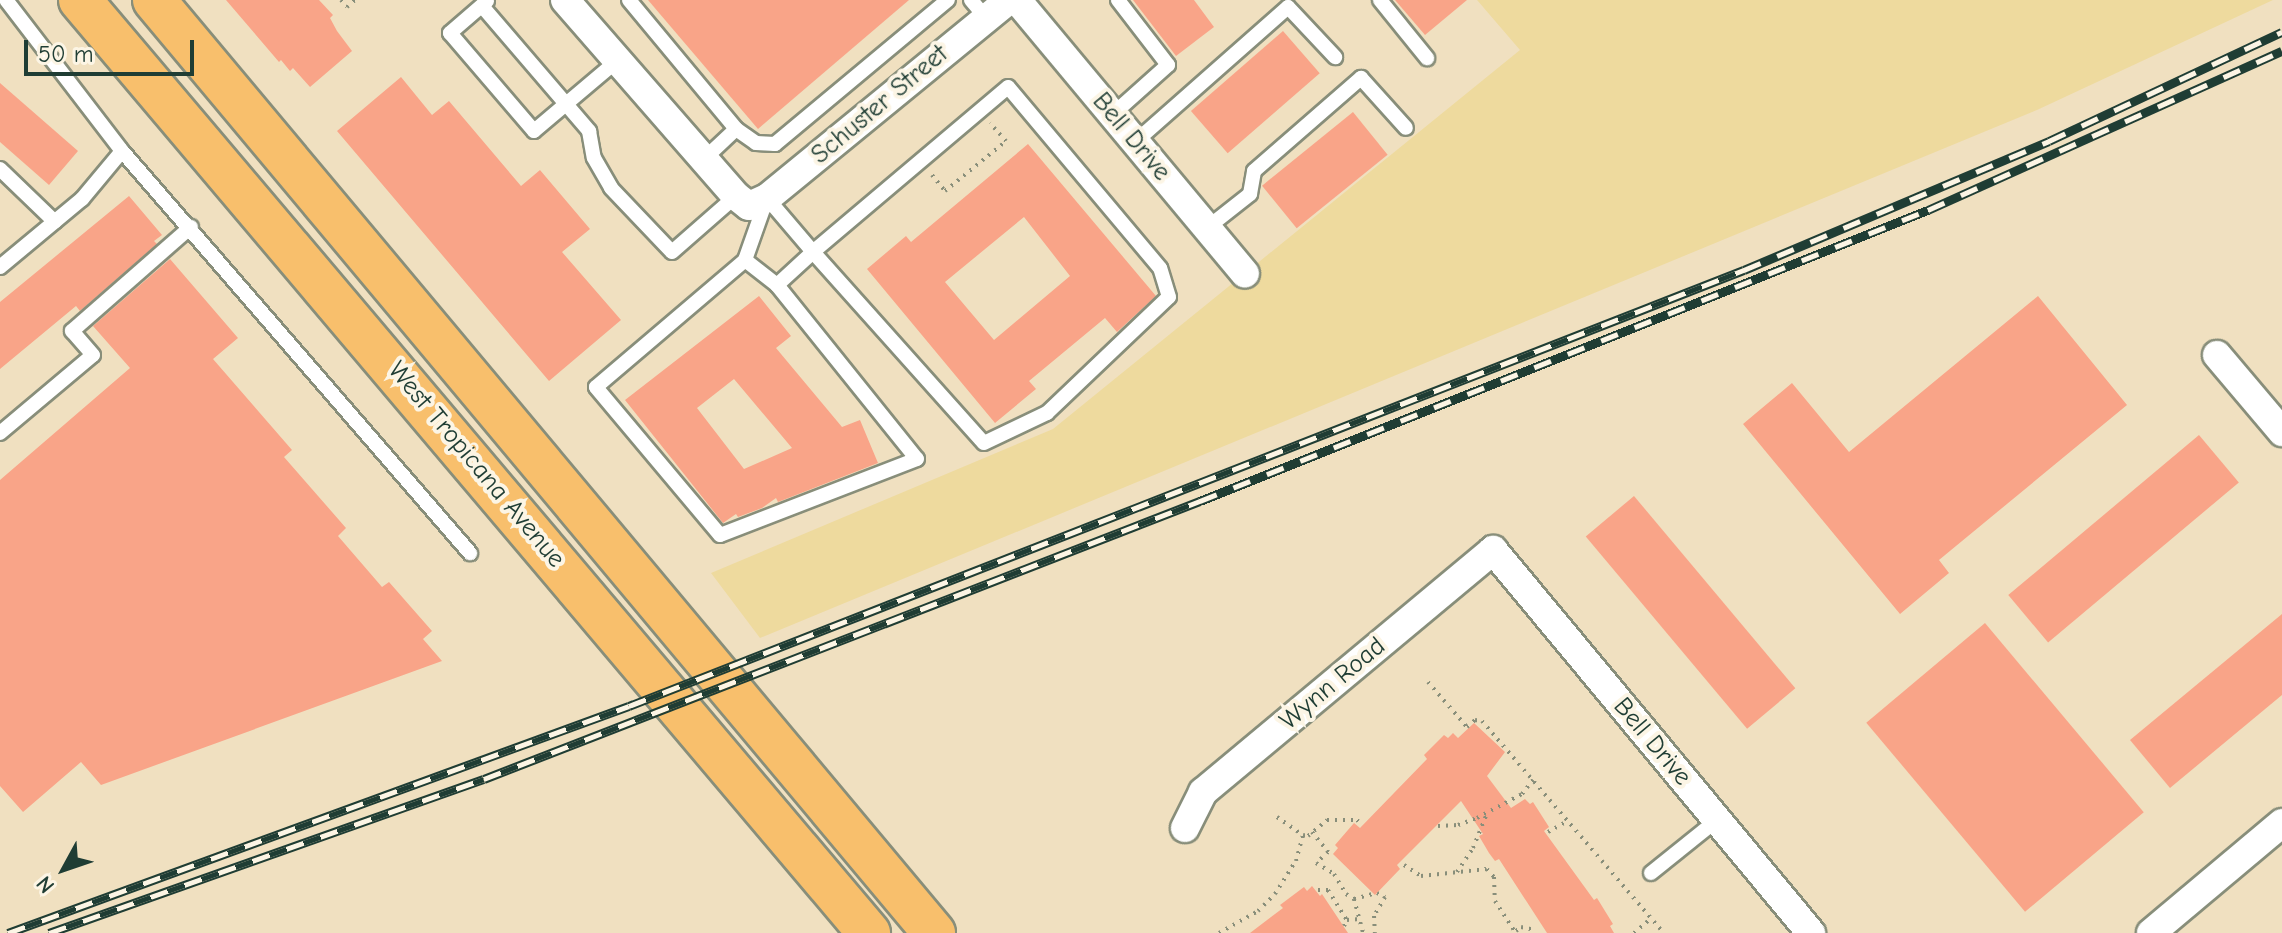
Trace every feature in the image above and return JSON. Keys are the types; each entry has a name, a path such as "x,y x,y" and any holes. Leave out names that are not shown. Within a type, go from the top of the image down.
{"main road":[{"name":"West Tropicana Avenue","path":"80,0 869,933"},
{"name":"West Tropicana Avenue","path":"154,0 934,933"}],"street":[{"path":"565,0 704,159 751,200"},
{"name":"Schuster Street","path":"751,200 979,9 1009,0"},
{"name":"Bell Drive","path":"1017,0 1245,274"},
{"path":"2217,355 2282,432"},
{"name":"Bell Drive","path":"1493,550 1811,933"},
{"name":"Wynn Road","path":"1185,828 1203,792 1493,550"},
{"path":"2151,933 2282,823"}],"lane":[{"path":"6,0 122,151 191,227 470,553"},
{"path":"629,0 736,129 756,143 775,144 948,0"},
{"path":"1112,115 1168,65 1118,0"},
{"path":"1380,0 1427,58"},
{"path":"618,60 566,104 534,131 450,33 485,3 566,104 589,131 594,158 611,188 672,252 751,200"},
{"path":"1135,142 1288,7 1335,57"},
{"path":"1207,228 1250,194 1254,171 1361,78 1406,128"},
{"path":"751,200 813,252 984,443 1047,413 1169,297 1160,268 1008,87 813,252 777,285"},
{"path":"704,159 736,129"},
{"path":"0,267 82,199 122,151"},
{"path":"0,169 55,222"},
{"path":"745,260 777,285 917,459 720,535 596,387 745,260 751,200"},
{"path":"0,433 93,355 72,331 191,227"},
{"path":"1651,873 1717,820"}],"path":[{"path":"341,0 347,7 355,0"},
{"path":"1428,682 1467,727 1475,720 1482,721 1664,933"},
{"path":"1438,826 1458,825 1487,813 1522,794 1533,780"},
{"path":"1457,872 1473,848 1487,813"},
{"path":"1277,817 1303,835"},
{"path":"1303,835 1327,820 1357,820 1362,825"},
{"path":"1548,832 1568,821"},
{"path":"1312,832 1328,852 1316,863 1334,874 1346,894 1354,899 1363,933"},
{"path":"1219,933 1258,911 1275,894 1296,861 1303,835"},
{"path":"1404,865 1421,876 1440,877 1487,869 1494,877 1495,901 1515,932 1521,927 1535,930"},
{"path":"1318,890 1328,890 1347,920"},
{"path":"1354,899 1377,893 1385,897 1374,916 1375,933"},
{"path":"1634,933 1651,918"},
{"path":"1347,920 1360,919"},
{"path":"1344,926 1347,920"}],"sand":[{"path":"1477,0 2273,0 2037,110 760,638 711,573 1053,429 1520,50"}],"building":[{"path":"226,0 319,0 333,15 330,18 352,51 310,87 293,68 290,71 281,60 279,62"},
{"path":"648,0 909,0 758,129"},
{"path":"1133,0 1194,0 1214,27 1176,56"},
{"path":"1395,0 1467,0 1425,35"},
{"path":"1283,31 1320,73 1228,153 1191,111"},
{"path":"401,77 432,115 449,101 521,186 540,170 590,229 562,252 621,320 549,381 337,131"},
{"path":"0,83 78,151 49,185 0,142"},
{"path":"1353,112 1388,155 1297,228 1262,186"},
{"path":"1028,144 1156,296 1117,332 1105,318 1029,381 1036,389 995,423 867,269 906,236 911,242","holes":["1024,217 1070,276 994,340 945,282"]},
{"path":"129,196 162,235 154,241 157,244 80,311 76,306 0,369 0,302"},
{"path":"170,259 238,338 213,359 292,450 284,457 346,528 338,536 382,587 389,582 432,631 423,639 442,661 101,785 81,762 23,812 0,786 0,480 130,368 93,326"},
{"path":"759,296 791,336 776,348 842,427 860,420 878,463 778,502 776,498 762,508 738,517 736,514 723,523 625,400","holes":["734,379 792,448 744,469 697,408"]},
{"path":"2038,296 2127,405 1939,560 1949,573 1900,614 1743,424 1792,383 1849,452"},
{"path":"2199,435 2239,482 2048,643 2008,595"},
{"path":"1634,496 1795,688 1747,729 1586,536"},
{"path":"2282,614 2282,695 2170,788 2130,740"},
{"path":"1985,623 2144,812 2025,912 1866,723"},
{"path":"1474,723 1505,752 1487,776 1511,808 1525,799 1530,804 1533,802 1549,827 1544,831 1594,900 1597,898 1613,924 1610,926 1614,933 1547,933 1499,859 1495,861 1489,853 1479,836 1483,834 1461,801 1397,865 1400,869 1375,895 1333,854 1338,848 1335,845 1354,823 1360,828 1427,759 1424,755 1444,735 1448,738 1453,733 1458,738"},
{"path":"1312,886 1320,896 1322,894 1348,933 1250,933 1283,908 1280,905 1304,887 1307,891"}],"railway":[{"path":"8,933 629,706 1744,270 2049,141 2282,32"},
{"path":"49,933 484,779 1200,501 1928,210 2282,51"}]}
